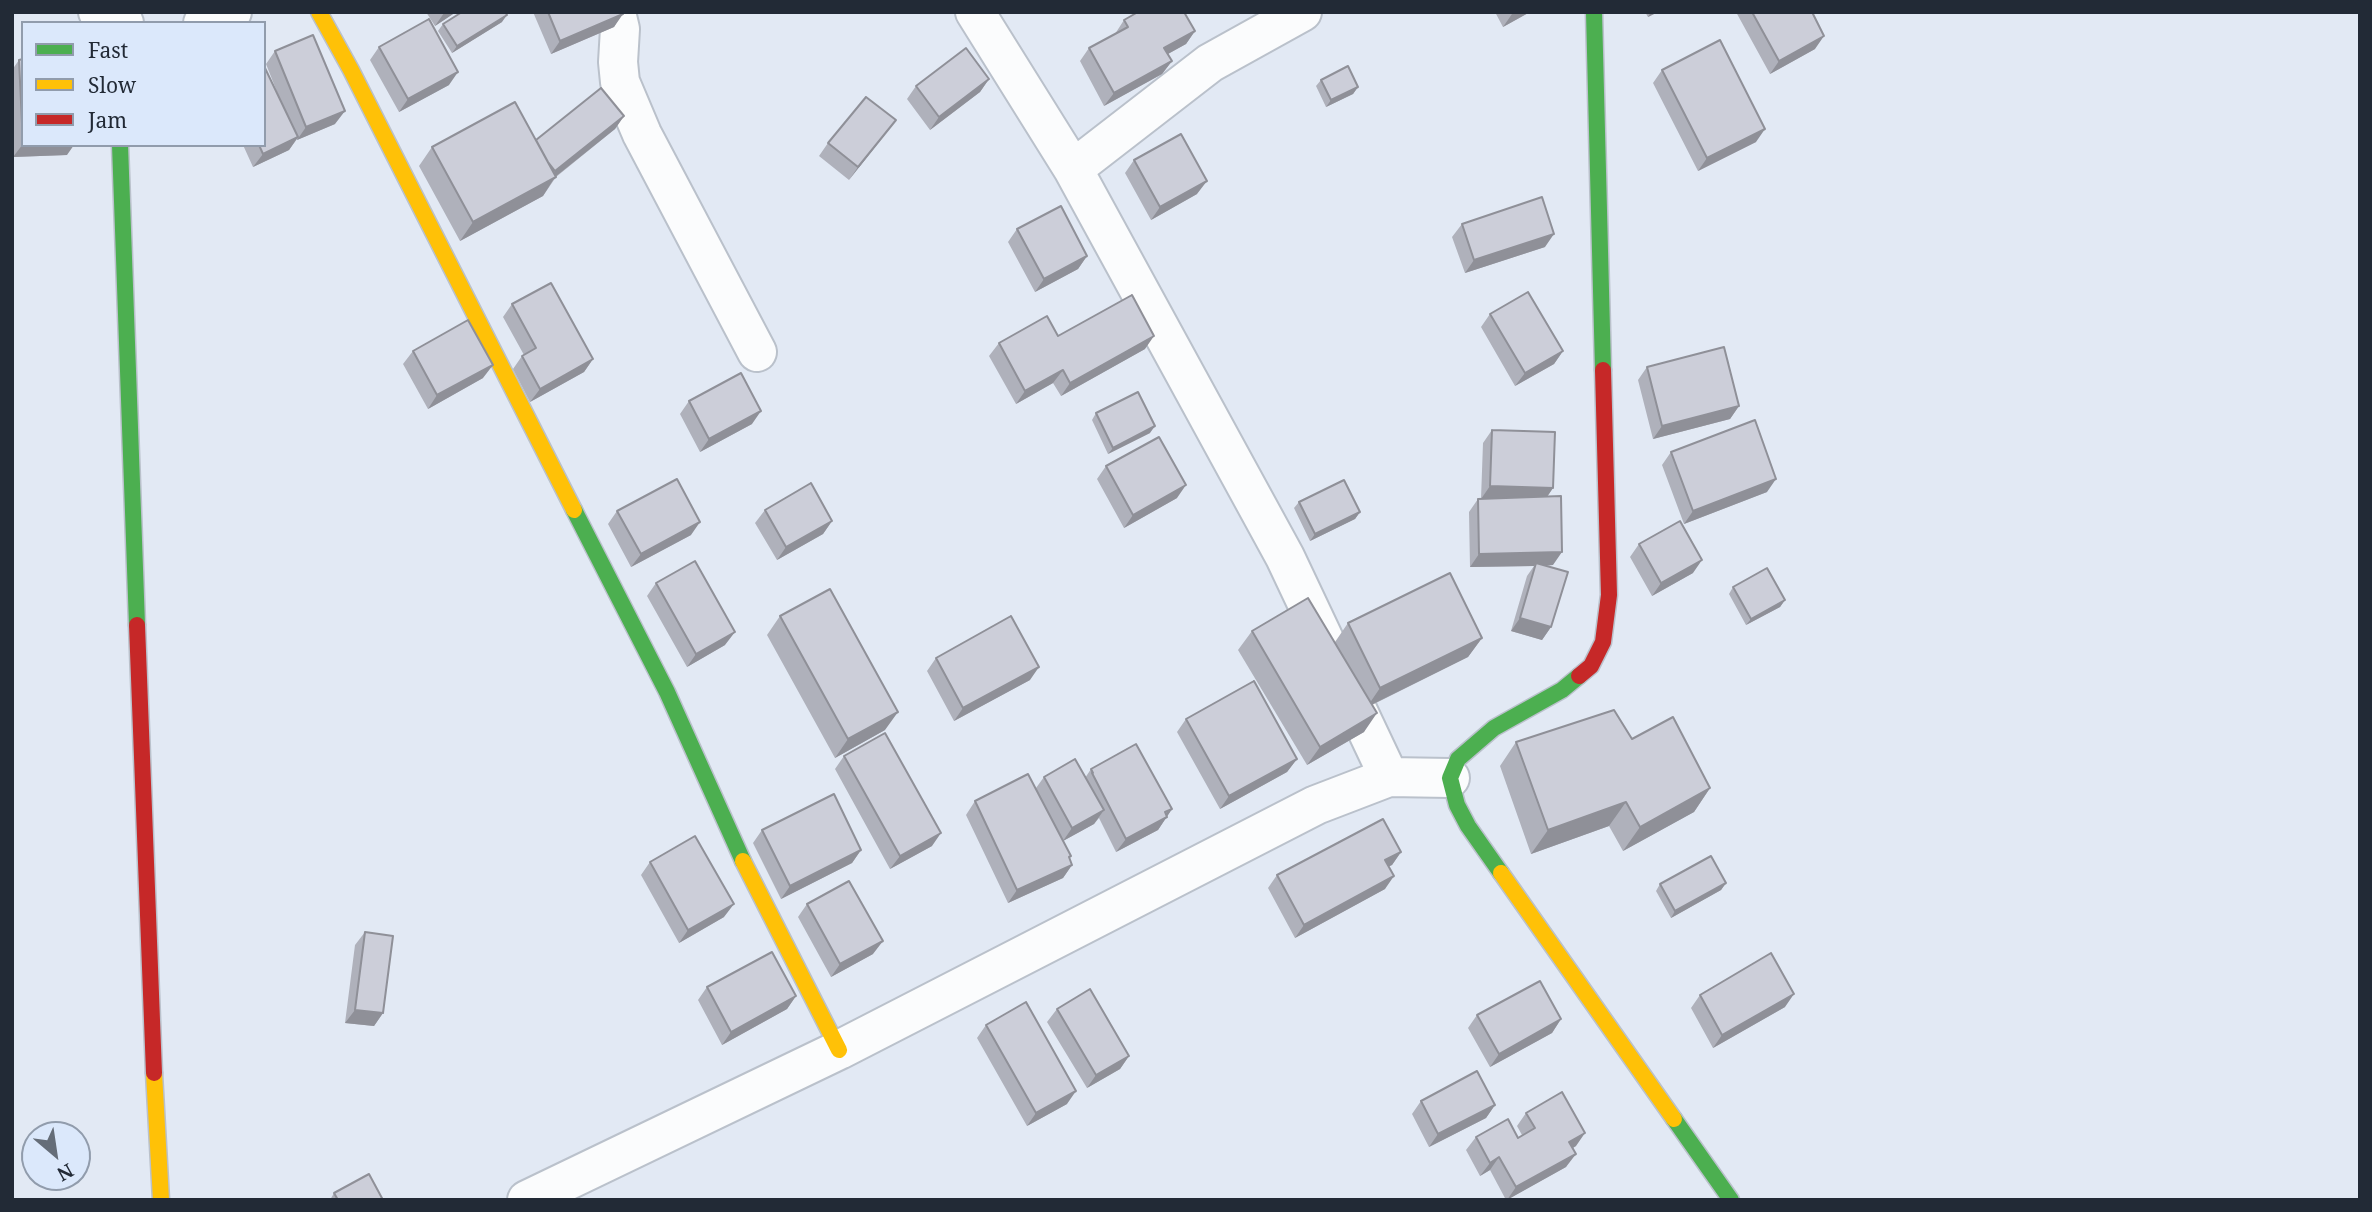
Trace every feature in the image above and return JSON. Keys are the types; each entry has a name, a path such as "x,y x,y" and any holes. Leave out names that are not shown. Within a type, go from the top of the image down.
{"street":[{"path":"208,21 232,12"},
{"path":"318,12 357,82 667,692 746,867 839,1050"},
{"path":"615,12 620,29 620,82 642,134 757,352"},
{"path":"975,12 1073,169 1285,557 1389,777"},
{"path":"1073,169 1210,63 1301,12"},
{"path":"1594,12 1609,595 1603,642 1591,666 1562,690 1494,728 1458,759 1450,778 1457,805 1468,826 1731,1200"},
{"path":"120,147 154,1086 161,1200"},
{"path":"527,1200 839,1050 1316,805 1389,777 1450,778"}],"building":[{"path":"462,12 505,12 507,15 457,46 443,24"},
{"path":"548,12 622,12 623,14 560,41"},
{"path":"1138,12 1184,12 1195,31 1164,48 1172,61 1114,93 1089,48 1128,27 1124,20"},
{"path":"1752,12 1812,12 1824,36 1779,61"},
{"path":"429,19 458,72 408,99 379,47"},
{"path":"313,35 345,111 306,127 275,51"},
{"path":"1720,40 1765,129 1707,158 1662,70"},
{"path":"966,48 989,79 939,117 916,86"},
{"path":"19,60 21,60 21,102"},
{"path":"1348,66 1358,87 1331,100 1321,80"},
{"path":"266,70 298,137 263,154 260,147 266,147"},
{"path":"601,88 624,116 555,171 536,140"},
{"path":"866,97 896,120 858,167 828,143"},
{"path":"515,102 556,177 473,222 432,147"},
{"path":"1181,134 1207,181 1160,207 1134,160"},
{"path":"1542,197 1554,234 1474,260 1462,224"},
{"path":"1061,206 1087,256 1044,279 1017,229"},
{"path":"551,283 593,359 540,389 522,356 536,348 512,304"},
{"path":"1528,292 1563,351 1525,373 1490,314"},
{"path":"1132,295 1154,336 1070,383 1063,370 1025,391 999,343 1047,316 1058,336"},
{"path":"468,320 493,365 437,395 413,351"},
{"path":"1724,347 1739,406 1662,426 1647,367"},
{"path":"741,373 761,411 709,439 689,401"},
{"path":"1138,392 1155,426 1113,448 1096,413"},
{"path":"1755,420 1776,479 1693,511 1671,452"},
{"path":"1492,430 1555,432 1553,488 1490,486"},
{"path":"1159,437 1186,485 1133,515 1106,466"},
{"path":"677,479 700,522 641,554 617,511"},
{"path":"1344,480 1360,512 1315,534 1299,502"},
{"path":"811,483 832,521 786,547 765,510"},
{"path":"1561,496 1562,552 1479,554 1478,499"},
{"path":"1680,521 1702,560 1661,583 1639,544"},
{"path":"695,561 735,632 696,654 656,583"},
{"path":"1536,563 1568,572 1551,627 1520,618"},
{"path":"1767,568 1785,600 1751,619 1733,587"},
{"path":"1450,573 1482,638 1380,688 1348,623"},
{"path":"830,589 898,712 848,739 780,616"},
{"path":"1308,598 1377,713 1320,747 1252,631"},
{"path":"1011,616 1039,667 963,708 936,658"},
{"path":"1254,681 1297,759 1229,796 1186,719"},
{"path":"1614,710 1632,739 1673,717 1710,788 1640,827 1626,802 1548,830 1516,742"},
{"path":"885,733 941,833 900,856 844,756"},
{"path":"1136,744 1172,809 1165,812 1167,817 1126,839 1091,769"},
{"path":"1075,759 1104,810 1072,828 1044,777"},
{"path":"1028,774 1071,856 1072,865 1017,890 975,801"},
{"path":"834,794 861,850 790,886 762,830"},
{"path":"1383,819 1401,852 1385,860 1394,876 1304,925 1277,875"},
{"path":"695,836 734,904 688,930 650,862"},
{"path":"1711,856 1726,883 1675,911 1660,884"},
{"path":"849,881 883,941 840,964 807,904"},
{"path":"365,932 393,936 383,1013 355,1010"},
{"path":"772,952 796,996 731,1032 707,987"},
{"path":"1771,953 1794,994 1722,1035 1700,995"},
{"path":"1540,981 1561,1019 1499,1054 1477,1015"},
{"path":"1090,989 1129,1056 1096,1075 1057,1009"},
{"path":"1026,1002 1076,1091 1036,1113 986,1025"},
{"path":"1477,1071 1495,1105 1438,1134 1421,1101"},
{"path":"1562,1092 1585,1133 1569,1142 1576,1154 1516,1187 1499,1157 1490,1163 1476,1137 1508,1119 1518,1138 1535,1128 1526,1113"},
{"path":"369,1174 383,1200 338,1200 334,1193"}],"traffic: fast":[{"path":"1594,12 1603,370"},
{"path":"120,147 137,625"},
{"path":"574,510 667,692 743,861"},
{"path":"1501,873 1468,826 1457,805 1450,778 1458,759 1494,728 1562,690 1579,676"},
{"path":"1674,1119 1731,1200"}],"traffic: slow":[{"path":"319,12 574,510"},
{"path":"743,861 839,1050"},
{"path":"1501,873 1674,1119"},
{"path":"154,1073 161,1200"}],"traffic: jam":[{"path":"1579,676 1591,666 1603,642 1609,595 1603,370"},
{"path":"137,625 154,1073"}]}
